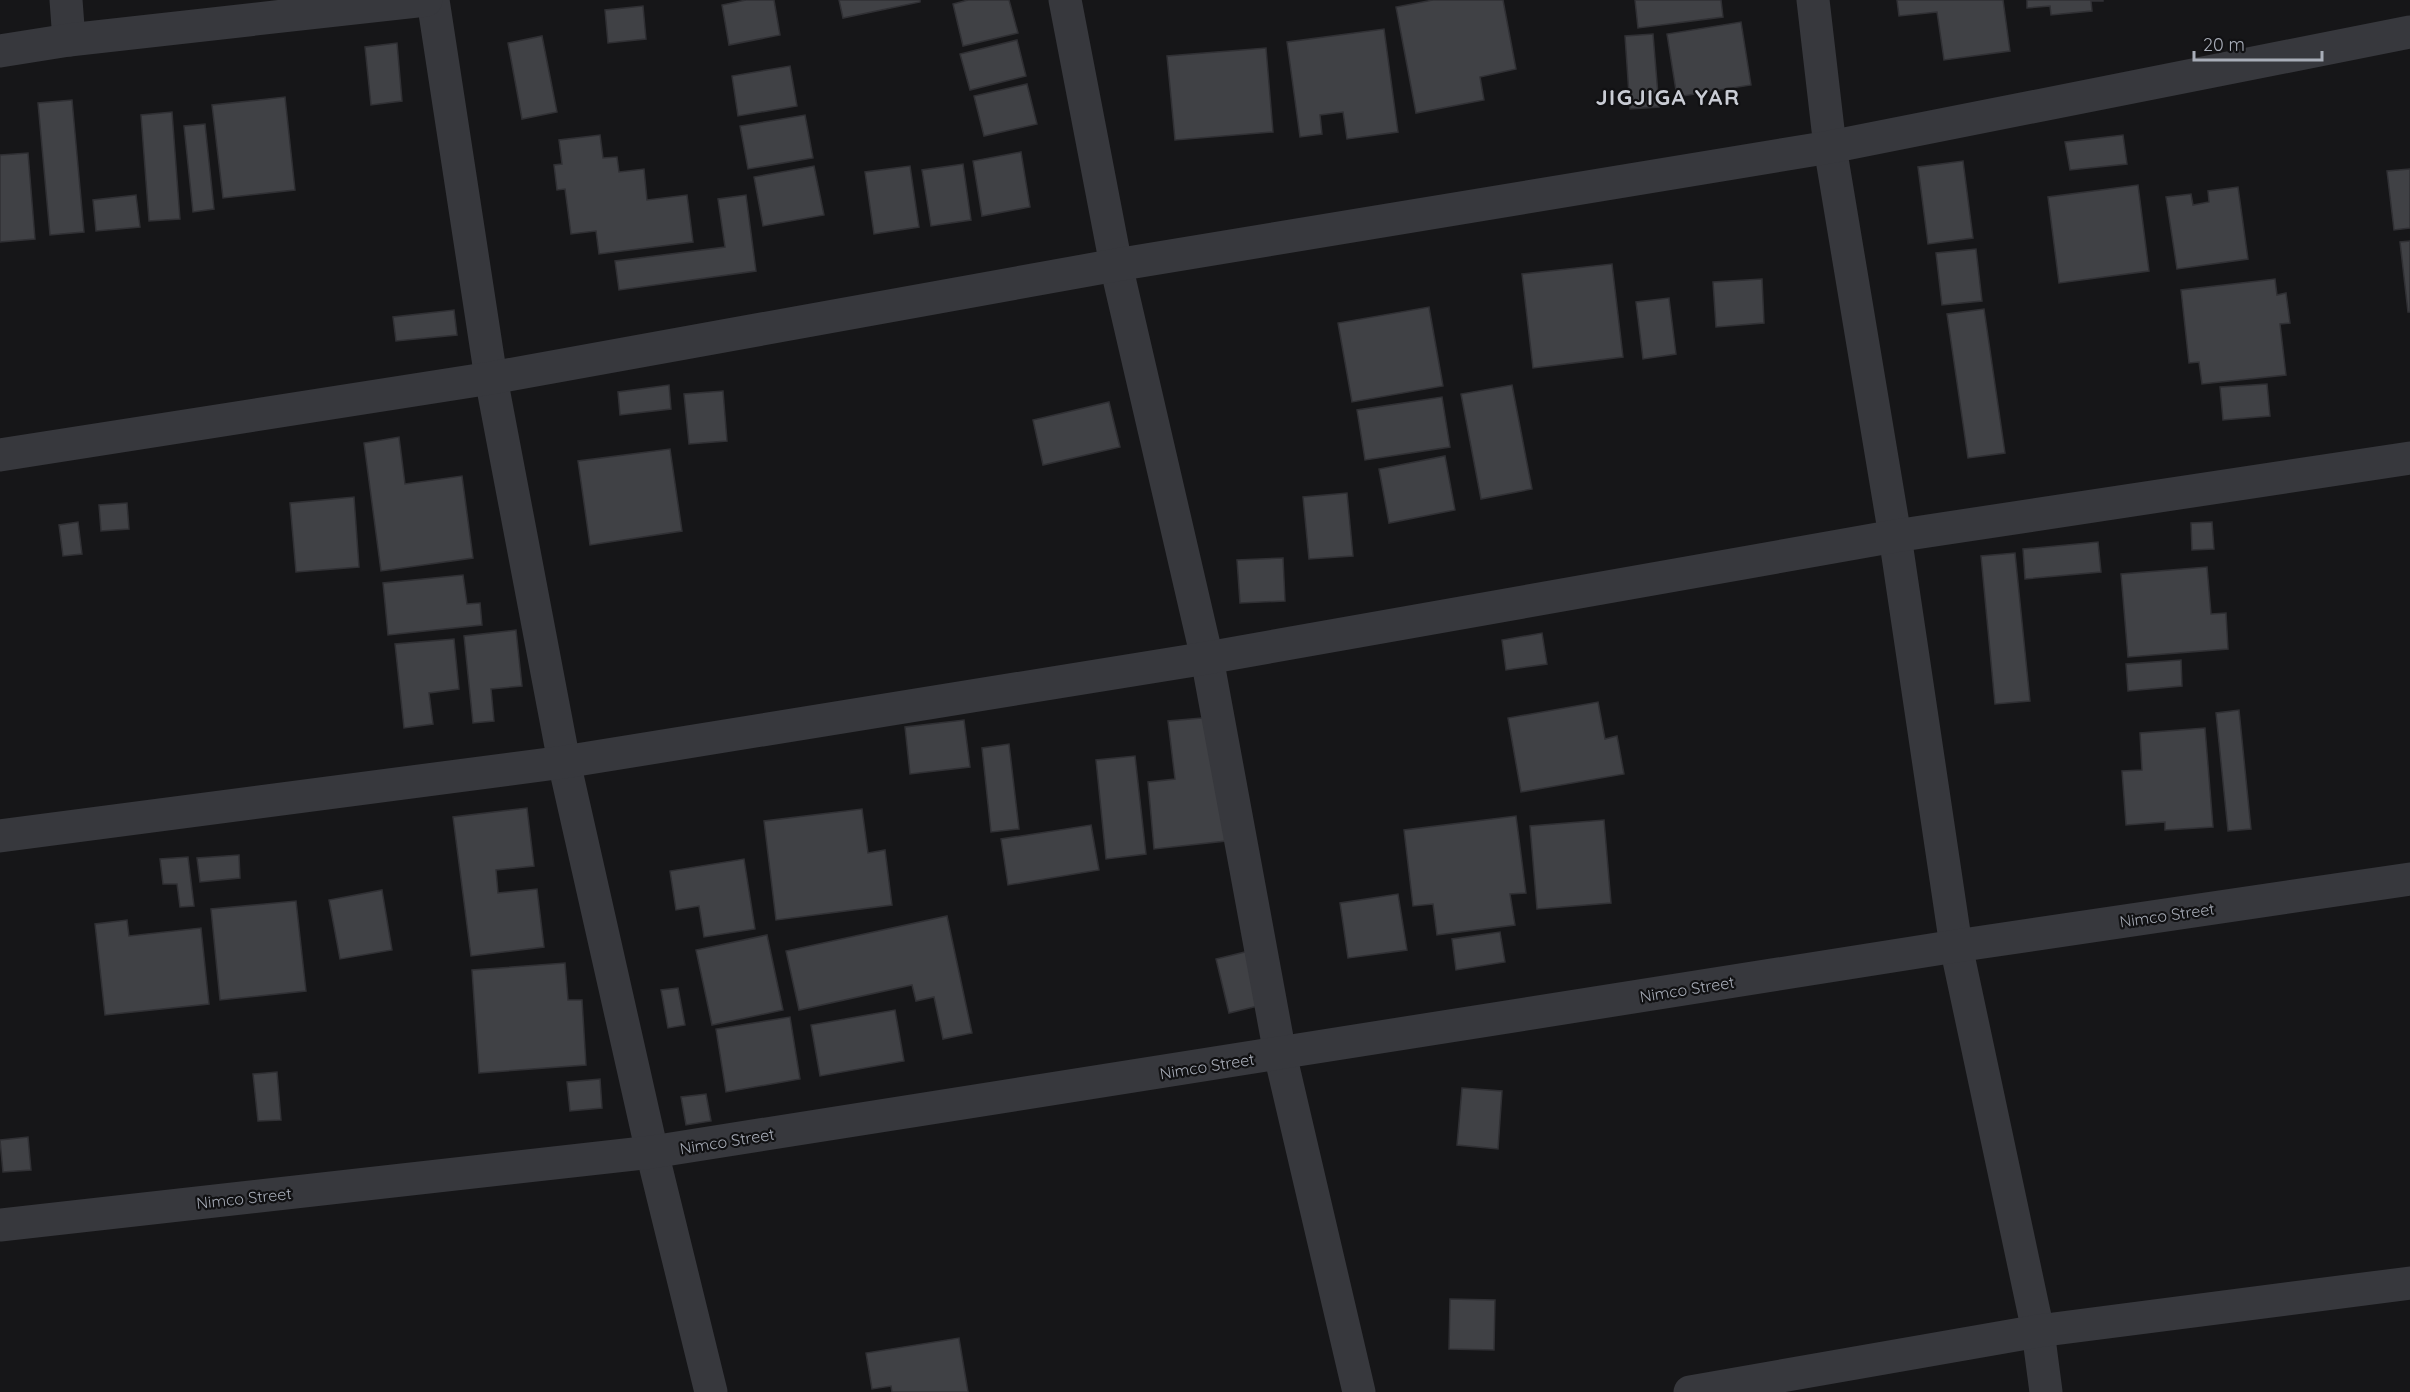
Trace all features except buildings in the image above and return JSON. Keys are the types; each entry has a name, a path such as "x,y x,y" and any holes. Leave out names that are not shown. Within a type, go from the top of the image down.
{"street":[{"path":"66,0 69,40"},
{"path":"0,51 69,40 426,0"},
{"path":"434,0 490,378 564,762 652,1152 711,1392"},
{"path":"1065,0 1116,265 1207,658 1280,1054 1359,1392"},
{"path":"1813,0 1830,147 1895,536 1956,946 2038,1331 2046,1392"},
{"path":"0,455 490,378 1116,265 1830,147 2410,32"},
{"path":"0,836 564,762 1207,658 1895,536 2410,458"},
{"name":"Nimco Street","path":"0,1225 652,1152 1956,946 2410,879"},
{"path":"1690,1392 2038,1331 2410,1283"}],"district":[{"name":"JIGJIGA YAR","path":"1668,97"}]}
